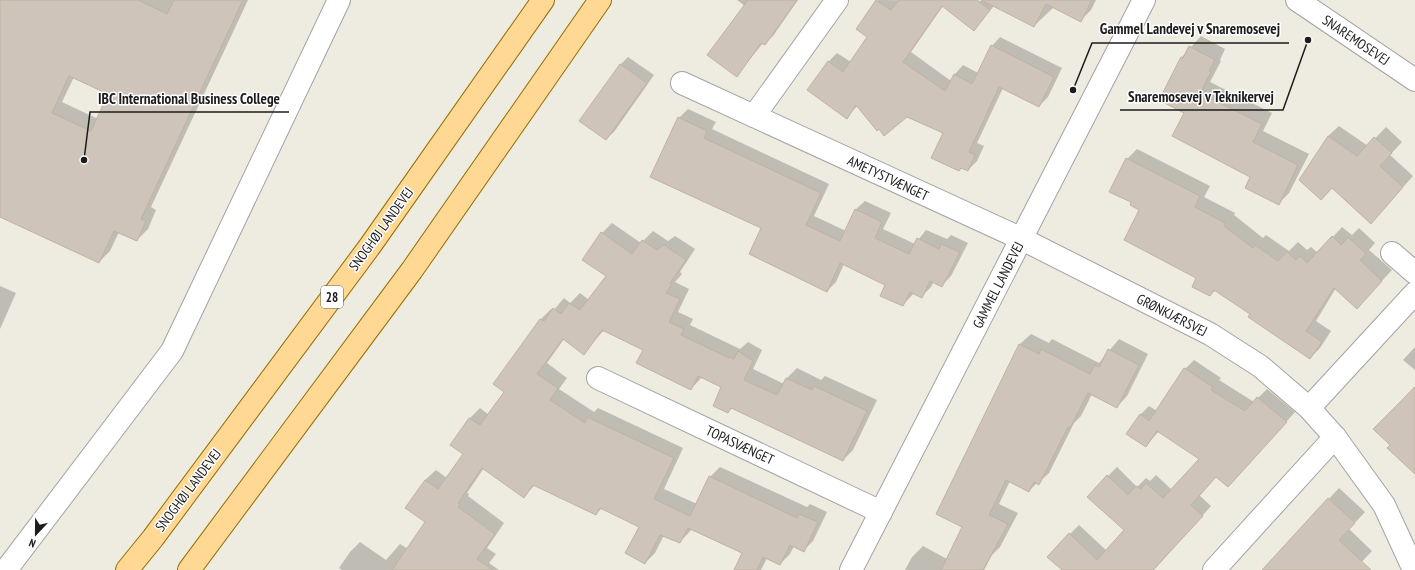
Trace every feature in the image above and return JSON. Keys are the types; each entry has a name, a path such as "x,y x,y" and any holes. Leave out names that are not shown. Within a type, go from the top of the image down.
{"main road":[{"name":"SNOGHØJ LANDEVEJ","path":"127,570 370,246 543,0"},
{"path":"585,24 592,0"},
{"path":"189,570 407,277 585,24 600,0"}],"street":[{"path":"6,570 172,351 340,0"},
{"path":"754,116 837,0"},
{"name":"GAMMEL LANDEVEJ","path":"851,570 1144,0"},
{"name":"SNAREMOSEVEJ","path":"1297,0 1415,80"},
{"name":"AMETYSTVÆNGET","path":"682,83 1022,239"},
{"name":"GRØNKJÆRSVEJ","path":"1022,239 1210,334 1260,366 1309,408 1335,437 1384,505 1414,570"},
{"path":"1392,253 1415,273"},
{"path":"1309,408 1415,293"},
{"name":"TOPASVÆNGET","path":"598,378 881,512"},
{"path":"1214,570 1335,437"}],"building":[{"path":"0,0 138,0 167,14 174,0 243,0 141,219 146,221 137,241 114,231 99,263 0,217","holes":["69,76 108,94 91,131 52,113"]},
{"path":"748,0 797,0 765,45 761,43 737,77 707,55"},
{"path":"876,0 891,10 899,0 977,0 990,10 974,31 942,6 903,62 945,91 954,74 972,84 991,45 1054,77 1039,107 999,87 969,152 975,155 968,171 961,168 959,171 931,158 943,133 907,117 884,136 879,129 877,131 856,105 847,119 807,90 828,61 843,72 867,37 856,29"},
{"path":"981,0 1092,0 1081,22 1046,4 1034,27"},
{"path":"1189,46 1215,60 1209,71 1211,72 1200,93 1262,124 1253,142 1298,165 1279,205 1245,188 1250,177 1172,136 1184,113 1159,100 1181,57 1183,58"},
{"path":"620,64 647,83 606,140 579,121"},
{"path":"678,117 707,131 704,138 821,193 806,225 840,241 855,209 882,222 875,238 909,254 917,238 939,249 941,244 960,252 942,287 930,281 922,298 910,292 903,306 880,296 885,285 840,263 827,292 749,254 761,228 650,177"},
{"path":"1328,136 1357,156 1374,137 1392,153 1380,166 1403,187 1371,224 1332,188 1321,200 1299,180"},
{"path":"1126,158 1200,196 1195,207 1225,223 1224,226 1253,248 1255,245 1278,261 1287,252 1296,260 1300,256 1307,263 1332,236 1341,245 1348,237 1366,254 1360,260 1382,281 1357,309 1334,288 1306,331 1322,342 1310,359 1248,317 1250,314 1214,290 1210,296 1192,287 1196,278 1124,240 1139,210 1130,205 1131,202 1109,192"},
{"path":"601,232 632,254 642,240 657,250 664,245 686,260 670,283 672,284 666,293 680,299 669,322 684,329 681,335 729,358 734,359 738,351 753,361 744,380 777,395 786,378 812,390 814,386 867,411 843,461 731,408 728,413 713,406 721,387 698,376 691,390 636,363 643,350 602,330 584,355 563,339 537,374 558,388 550,400 585,423 587,417 674,458 654,499 690,516 709,476 797,518 799,514 818,522 804,552 790,545 780,565 763,557 757,570 734,570 742,553 688,528 680,543 660,535 645,564 625,553 639,527 600,508 596,515 533,485 524,498 482,468 458,503 460,505 458,507 495,534 477,559 493,570 392,570 425,522 405,508 425,480 438,489 463,454 450,445 469,418 480,425 504,392 493,384 540,319 544,321 553,308 561,314 569,303 580,310 606,276 582,260"},
{"path":"1019,344 1039,354 1041,349 1090,374 1095,365 1099,367 1108,349 1139,365 1117,408 1088,393 1070,428 1068,427 1039,485 1034,482 1029,492 1006,480 989,515 1008,524 983,570 941,570 962,527 936,514"},
{"path":"1184,368 1213,387 1211,390 1245,411 1257,397 1287,422 1228,487 1216,477 1191,505 1203,516 1153,570 1062,570 1047,557 1069,533 1097,560 1124,530 1087,497 1107,475 1128,495 1136,486 1141,489 1146,483 1163,498 1199,459 1157,431 1146,447 1126,434 1140,414 1149,421"},
{"path":"1415,387 1415,474 1387,448 1390,445 1373,429"},
{"path":"1328,498 1355,523 1339,540 1371,570 1262,570"}],"place":[{"name":"Snaremosevej v Teknikervej","path":"1308,40"},
{"name":"Gammel Landevej v Snaremosevej","path":"1073,90"},
{"name":"IBC International Business College","path":"84,160"}]}
